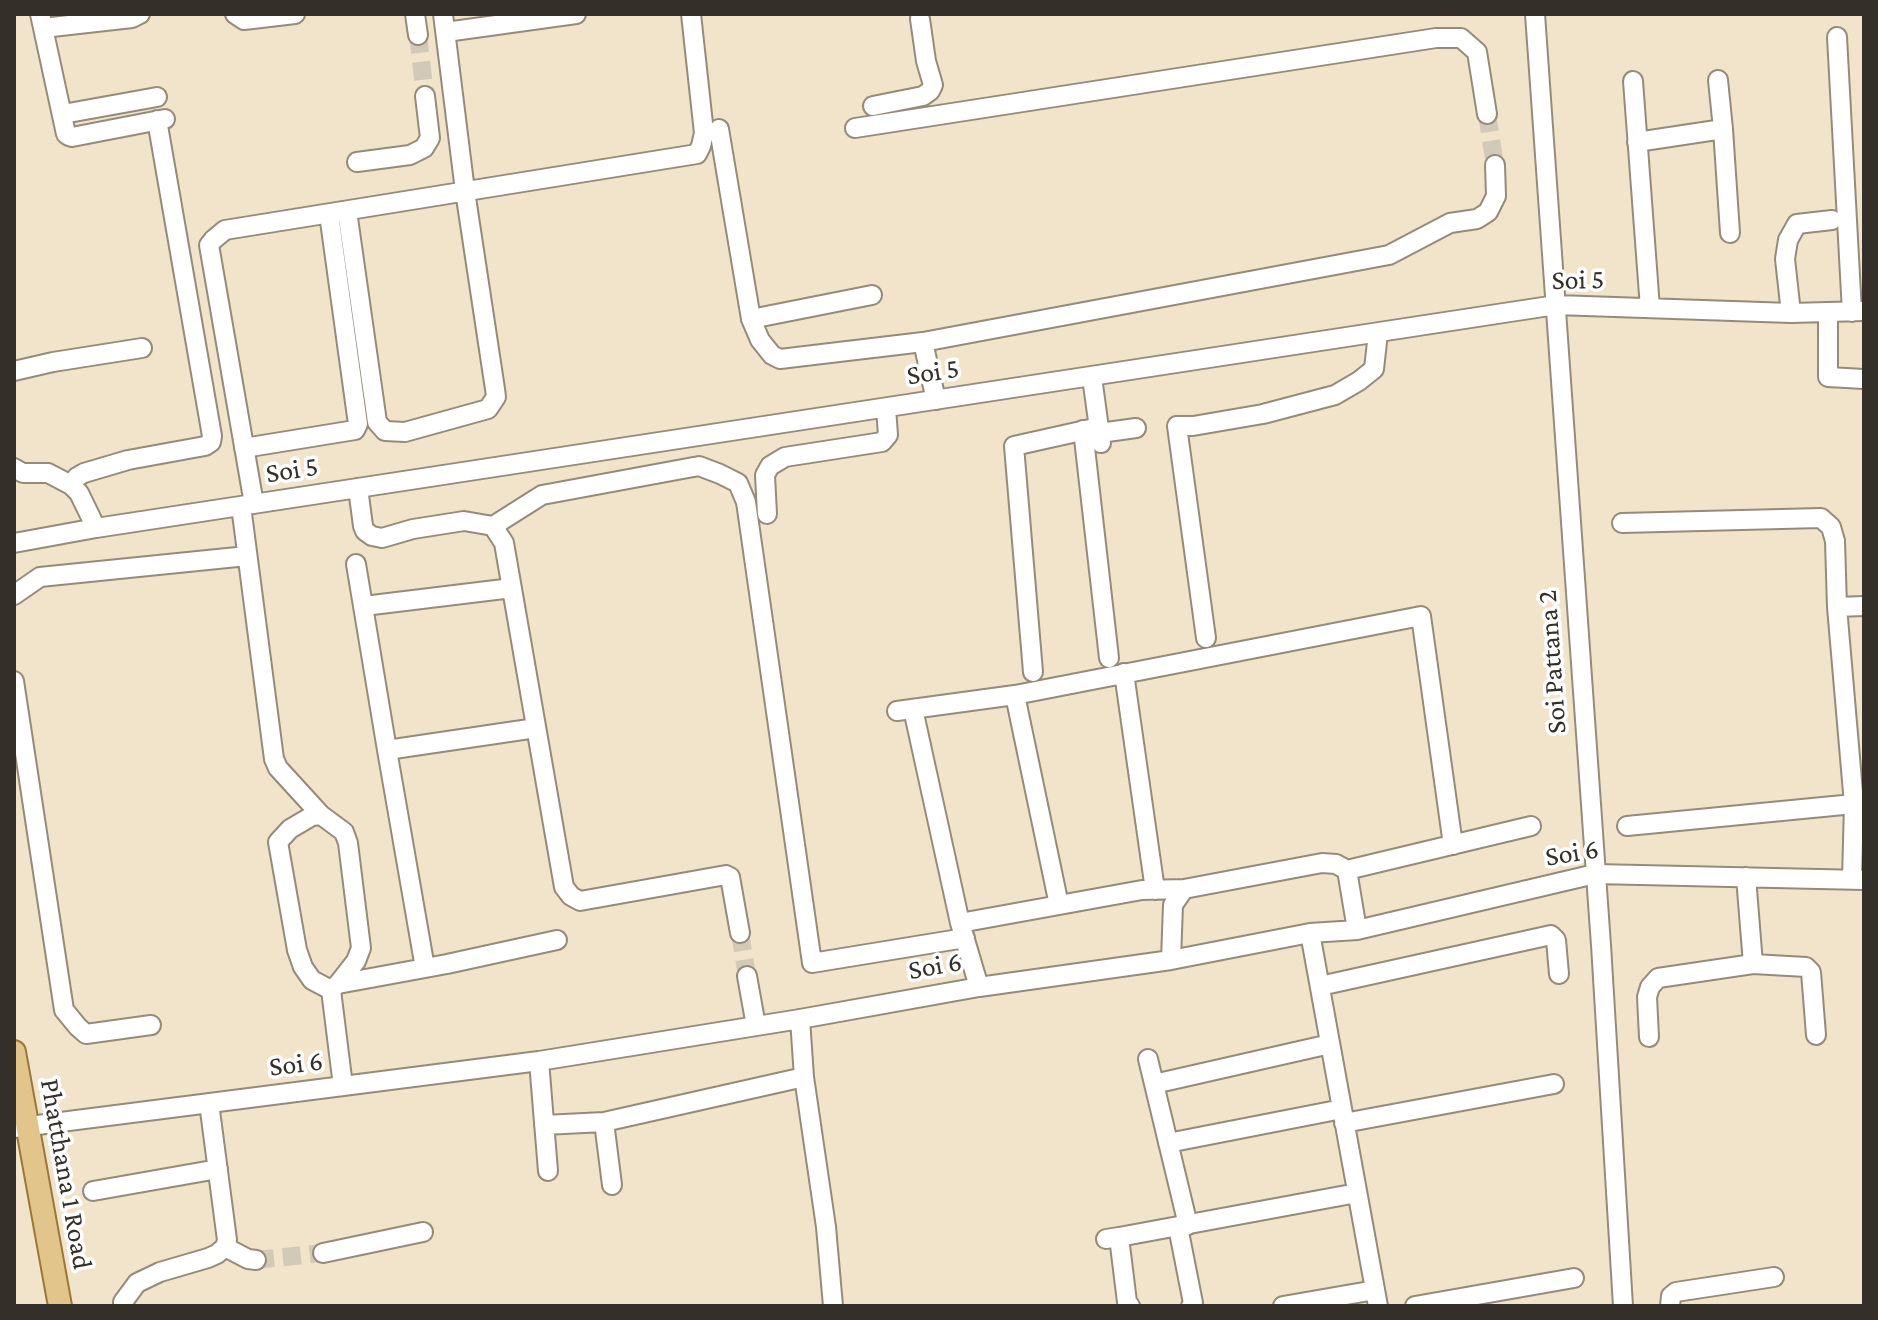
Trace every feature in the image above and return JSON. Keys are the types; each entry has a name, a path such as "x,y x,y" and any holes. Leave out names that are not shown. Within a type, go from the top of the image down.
{"main road":[{"name":"Phatthana 1 Road","path":"14,1052 20,1127 60,1306"}],"street":[{"path":"75,489 77,477 84,473 128,460 205,446 211,442 212,436 163,119 72,137 66,134 41,21 132,18 140,14"},
{"path":"235,14 244,20 295,14"},
{"path":"415,14 418,35"},
{"path":"338,212 377,422 385,431 405,432 488,409 496,397 444,23 576,14"},
{"path":"343,1086 335,987 356,961 361,948 348,843 344,832 321,815 278,768 274,759 247,556 244,448 209,245 225,230 697,154 704,133 691,14"},
{"name":"Soi Pattana 2","path":"1535,14 1601,945 1623,1306"},
{"path":"873,106 923,96 930,91 933,85 920,19"},
{"path":"1837,37 1858,311"},
{"path":"855,128 1436,38 1461,38 1477,52 1487,114"},
{"path":"1718,80 1730,233"},
{"path":"1633,81 1650,308"},
{"path":"357,162 410,155 424,148 430,138 425,96"},
{"path":"63,114 157,97"},
{"path":"719,129 751,319 760,340 772,355 780,359 923,342 1389,255 1450,223 1477,219 1488,212 1496,196 1495,165"},
{"path":"1637,142 1723,129"},
{"path":"244,448 355,430 358,424 338,212"},
{"path":"1791,313 1785,259 1788,240 1797,224 1832,220"},
{"path":"751,319 872,295"},
{"name":"Soi 5","path":"14,543 94,525 247,505 1556,305 1791,313 1858,311"},
{"path":"1828,312 1828,377 1864,379"},
{"path":"1206,638 1177,426 1263,414 1335,395 1374,369 1378,333"},
{"path":"923,342 936,400"},
{"path":"14,371 142,348"},
{"path":"1092,377 1109,658"},
{"path":"767,514 765,475 770,466 785,457 882,442 888,435 886,408"},
{"path":"1033,672 1014,446 1136,428"},
{"path":"358,488 365,531 382,538 413,529 464,521 493,526 542,495 699,466 738,483 746,502 812,963 962,931 1059,905 1142,890 1184,889 1322,863 1336,864 1347,870 1531,826"},
{"path":"14,468 23,473 48,473 75,489 94,525"},
{"path":"1622,523 1821,518 1831,527 1835,541 1837,607 1859,803 1858,879"},
{"path":"493,526 504,543 564,887 580,901 726,875 730,877 740,933"},
{"path":"14,595 40,577 247,556"},
{"path":"356,564 425,968"},
{"path":"364,606 512,588"},
{"path":"1837,607 1864,606"},
{"path":"979,987 905,710 1015,695 1421,616 1453,845"},
{"path":"1124,673 1155,890"},
{"path":"14,681 64,1010 86,1034 151,1025"},
{"path":"1015,695 1059,905"},
{"path":"387,750 536,728"},
{"path":"1627,826 1859,803"},
{"path":"321,815 312,816 290,829 278,842 297,950 312,980 335,987 557,940"},
{"path":"1347,870 1357,930"},
{"name":"Soi 6","path":"20,1127 539,1061 979,987 1171,960 1310,933 1357,930 1595,874 1858,879"},
{"path":"1746,877 1753,964"},
{"path":"1171,960 1173,905 1184,889"},
{"path":"1283,1306 1377,1298 1310,933"},
{"path":"1320,986 1551,935 1556,940 1559,974"},
{"path":"1649,1037 1647,997 1650,987 1658,978 1753,964 1806,967 1811,972 1816,1035"},
{"path":"747,976 756,1026"},
{"path":"800,1019 804,1077 826,1227 833,1306"},
{"path":"1154,1084 1330,1044"},
{"path":"1148,1059 1183,1226 1191,1306"},
{"path":"539,1061 548,1171"},
{"path":"544,1125 604,1122 804,1077"},
{"path":"1168,1143 1554,1084"},
{"path":"123,1306 137,1283 160,1272 208,1258 225,1247 227,1240 209,1103"},
{"path":"604,1122 612,1185"},
{"path":"93,1191 218,1169"},
{"path":"1130,1306 1113,1238 1357,1193"},
{"path":"323,1253 423,1232"},
{"path":"225,1247 256,1260"},
{"path":"1670,1306 1671,1296 1676,1292 1774,1277"},
{"path":"1415,1306 1574,1278"}],"shaded area":[{"path":"14,14 1864,14 1864,1306 14,1306"}],"tunnel":[{"path":"418,35 425,96"},
{"path":"1487,114 1495,165"},
{"path":"740,933 747,976"},
{"path":"256,1260 323,1253"}]}
